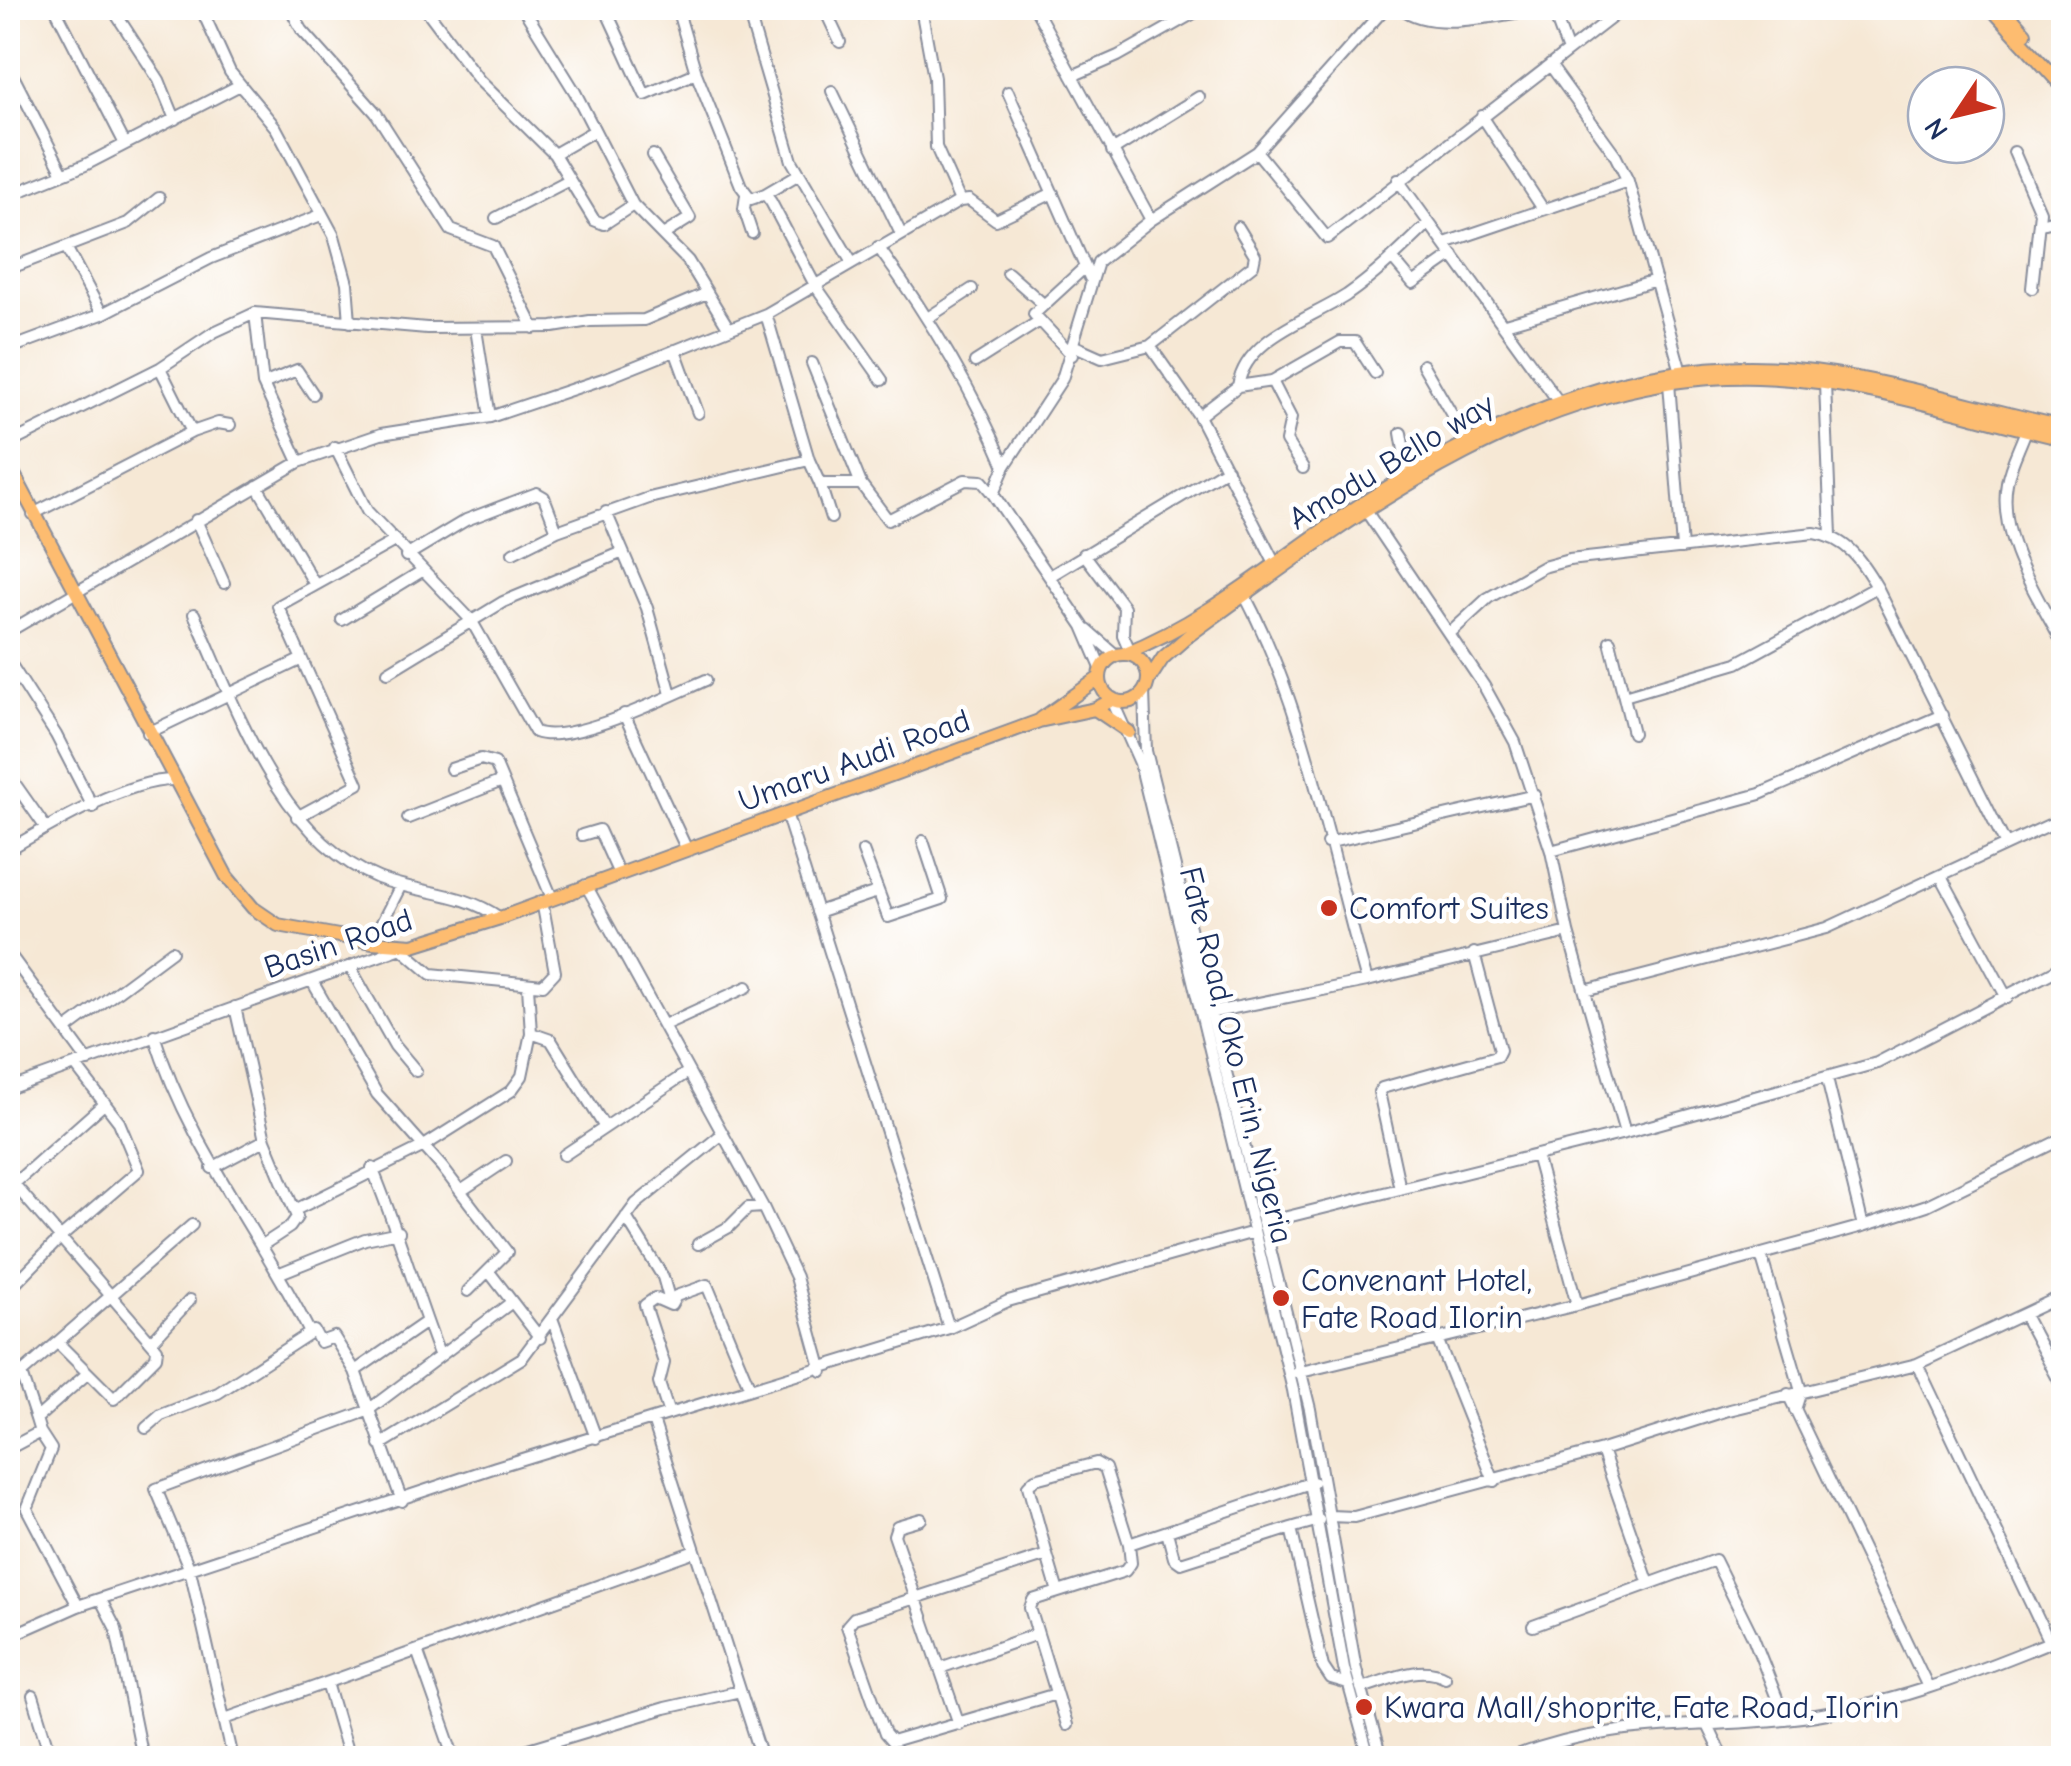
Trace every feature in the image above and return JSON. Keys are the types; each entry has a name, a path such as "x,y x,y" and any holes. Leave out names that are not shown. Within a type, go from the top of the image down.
{"main road":[{"path":"1991,8 2064,88"},
{"path":"2003,8 2064,76"},
{"name":"Amodu Bello way","path":"1146,686 1174,648 1408,474 1467,441 1558,401 1609,385 1681,372 1762,368 1811,371 2064,427"},
{"name":"Amodu Bello way","path":"1123,653 1184,627 1364,508 1450,461 1519,427 1581,404 1668,383 1758,377 1825,384 2064,438"},
{"path":"8,463 226,876 253,908 278,925 407,946"},
{"path":"1123,653 1142,662 1146,686 1133,701 1112,700 1094,709 1038,721 1123,653"},
{"path":"1100,673 1112,700"},
{"path":"1094,709 1129,732"},
{"name":"Umaru Audi Road","path":"686,850 1038,721"},
{"name":"Basin Road","path":"407,946 500,918 686,850"}],"street":[{"path":"55,8 125,144"},
{"path":"112,8 159,80 176,119"},
{"path":"200,8 240,85 276,128 342,256 350,322"},
{"path":"290,8 302,30 376,113 451,230 493,246 534,328"},
{"path":"425,8 479,80 554,154 598,224 633,205"},
{"path":"522,8 575,92 592,132 633,205 688,260 728,327"},
{"path":"605,8 645,95 696,73"},
{"path":"677,8 696,73 746,195 744,209 752,232"},
{"path":"747,8 799,174 852,264"},
{"path":"824,8 840,42"},
{"path":"921,8 934,78 936,148 960,201"},
{"path":"1036,8 1151,220"},
{"path":"1072,76 1118,56 1204,8"},
{"path":"1238,227 1255,255 1253,265 1150,346 1102,358 1074,351 1038,322 1034,314 1042,303 1087,273 1151,220 1257,152 1385,8"},
{"path":"1402,8 1416,18 1437,22 1549,8 1568,51"},
{"path":"1257,152 1326,238 1624,8"},
{"path":"1550,64 1614,153 1628,181 1681,372"},
{"path":"8,66 62,173"},
{"path":"8,196 125,144 240,85"},
{"path":"832,91 901,234"},
{"path":"993,494 1005,466 1062,378 1074,351 1087,273 1008,92"},
{"path":"1112,151 1200,97"},
{"path":"1482,116 1543,208"},
{"path":"554,154 592,132"},
{"path":"2014,152 2038,208 2040,224 2032,288"},
{"path":"654,155 690,218 663,235"},
{"path":"746,195 752,199 799,174"},
{"path":"496,218 569,180"},
{"path":"1398,180 1558,401"},
{"path":"1445,243 1628,181"},
{"path":"8,632 299,462 382,434 490,417 675,350 766,314 960,201 969,200 996,220 1053,193"},
{"path":"764,194 815,285 882,380"},
{"path":"8,269 128,223 159,198"},
{"path":"8,349 102,314 210,258 320,214"},
{"path":"2040,224 2064,216"},
{"path":"1238,386 1241,368 1290,324 1346,295 1429,222"},
{"path":"878,247 929,317 974,392 1005,466"},
{"path":"68,249 102,314"},
{"path":"1392,258 1413,282 1454,255"},
{"path":"1008,273 1042,303"},
{"path":"1504,324 1656,280"},
{"path":"929,317 972,289"},
{"path":"8,444 160,368 214,332 255,313 476,329 534,328 644,320 708,293"},
{"path":"255,313 263,384 299,462"},
{"path":"766,314 809,460 831,518"},
{"path":"974,362 1038,322"},
{"path":"476,329 490,417"},
{"path":"1199,416 1238,386 1272,381 1348,340 1355,342 1375,373"},
{"path":"1150,346 1199,416 1275,564"},
{"path":"675,350 698,413"},
{"path":"812,364 861,484 888,520 964,480 982,481 1083,626 1100,673"},
{"path":"1423,365 1467,441"},
{"path":"160,368 192,432"},
{"path":"263,384 297,370 312,394"},
{"path":"1272,381 1291,418 1286,442 1302,468"},
{"path":"1668,383 1682,548"},
{"path":"1825,384 1831,536"},
{"path":"33,514 192,432 218,423 230,426"},
{"path":"2026,430 2007,484 2010,530 2020,560 2064,646"},
{"path":"1400,434 1408,474"},
{"path":"335,448 358,496 394,542 471,620 535,732 554,735 624,714 706,680"},
{"path":"513,552 606,512 809,460"},
{"path":"1050,576 1227,469"},
{"path":"820,484 861,484"},
{"path":"257,486 314,583"},
{"path":"406,556 466,520 537,493 544,498 557,531"},
{"path":"1364,508 1450,633 1515,742 1551,851 1568,932 1626,1133"},
{"path":"606,512 647,608 672,694"},
{"path":"196,520 224,583"},
{"path":"1450,633 1488,598 1543,567 1814,533 1831,536 1855,553 1877,588 2004,843"},
{"path":"296,817 358,784 278,606 394,542"},
{"path":"388,672 471,620 623,552"},
{"path":"1084,554 1124,607 1123,653"},
{"path":"342,620 422,571"},
{"path":"1624,696 1736,663 1877,588"},
{"path":"1245,596 1262,628 1298,734 1367,981"},
{"path":"194,614 229,692 296,817 348,862 402,886 473,900 500,918"},
{"path":"1083,626 1123,653"},
{"path":"1610,641 1633,733"},
{"path":"8,660 56,734 93,807"},
{"path":"148,733 300,660"},
{"path":"1146,686 1144,733 1148,776"},
{"path":"1112,700 1148,776"},
{"path":"624,714 686,850"},
{"path":"1551,851 1760,794 1942,715"},
{"path":"407,946 431,974 528,986 543,985 555,972 547,900 495,763 486,758 451,769"},
{"path":"8,774 46,828"},
{"name":"Fate Road, Oko Erin, Nigeria","path":"1148,776 1209,1013 1258,1227"},
{"name":"Fate Road, Oko Erin, Nigeria","path":"1148,776 1295,1373 1361,1688 1381,1758"},
{"path":"8,850 46,828 154,780 174,780"},
{"path":"408,818 502,781"},
{"path":"1327,842 1535,795"},
{"path":"786,812 949,1328"},
{"path":"1585,991 1827,928 2064,818"},
{"path":"582,835 599,830 619,874"},
{"path":"863,851 888,917 942,899 923,840"},
{"path":"1942,876 2007,998"},
{"path":"586,885 763,1207 796,1277 822,1371"},
{"path":"372,942 402,886"},
{"path":"817,912 878,892"},
{"path":"1209,1013 1367,981 1568,932"},
{"name":"Basin Road","path":"8,1089 407,946"},
{"path":"8,952 68,1029 82,1063 137,1159 139,1170 60,1238 8,1291"},
{"path":"68,1029 172,952"},
{"path":"1400,1189 1379,1092 1497,1056 1500,1050 1474,953"},
{"path":"350,966 396,1046 416,1071"},
{"path":"8,1637 78,1606 750,1386 822,1371 949,1328 1008,1301 1258,1227 1626,1133 1877,1063 2064,966"},
{"path":"312,980 332,1022 377,1094 424,1146 507,1252 468,1291"},
{"path":"295,1210 372,1168 424,1146 518,1085 531,1033 528,986"},
{"path":"664,1024 747,987"},
{"path":"235,1007 265,1140 297,1217 290,1228 261,1246"},
{"path":"531,1033 551,1040 604,1126"},
{"path":"154,1036 171,1090 212,1168 280,1273 310,1333"},
{"path":"564,1155 688,1072"},
{"path":"1827,1078 1863,1226"},
{"path":"60,1345 114,1399 156,1357 152,1341 11,1186 105,1103"},
{"path":"380,1445 522,1358 554,1321 626,1217 721,1135"},
{"path":"1295,1373 1578,1305 1863,1226 1926,1205 2064,1138"},
{"path":"212,1168 265,1140"},
{"path":"1536,1155 1578,1305"},
{"path":"461,1191 506,1161"},
{"path":"372,1168 399,1232 439,1354"},
{"path":"698,1244 729,1227 748,1208 763,1207"},
{"path":"626,1217 652,1256 671,1305"},
{"path":"78,1606 27,1509 51,1449 40,1432 21,1374 60,1345 112,1298 120,1285 192,1226"},
{"path":"280,1273 365,1240 399,1232"},
{"path":"1761,1255 1801,1391 1795,1410"},
{"path":"490,1273 540,1338"},
{"path":"671,1305 676,1296 707,1286 750,1386"},
{"path":"1166,1532 1174,1558 1180,1563 1324,1518 1354,1517 1494,1481 1788,1394 1917,1364 2064,1295"},
{"path":"668,1414 659,1383 664,1363 645,1304 655,1298 671,1305"},
{"path":"152,1341 190,1300"},
{"path":"234,1758 190,1570 156,1489 367,1411 512,1302"},
{"path":"2024,1315 2064,1390"},
{"path":"554,1321 596,1438"},
{"path":"355,1371 426,1322"},
{"path":"146,1428 161,1415 218,1393 314,1331 320,1342 334,1337 355,1371 402,1501"},
{"path":"1438,1341 1494,1481"},
{"path":"1917,1364 2049,1642"},
{"path":"36,1419 88,1373"},
{"name":"Fate Road, Oko Erin, Nigeria","path":"1295,1373 1313,1482 1324,1518 1348,1684 1369,1758"},
{"path":"1788,1394 1928,1687"},
{"path":"653,1420 762,1758"},
{"path":"8,1449 40,1432"},
{"path":"1602,1450 1649,1584"},
{"path":"1058,1592 1028,1486 1035,1479 1096,1463 1105,1468 1129,1544 1131,1564 1125,1571 1030,1604 1066,1725"},
{"path":"1129,1544 1313,1482"},
{"path":"921,1519 894,1530 959,1724"},
{"path":"1291,1528 1324,1667 1330,1679 1348,1684"},
{"path":"224,1719 418,1653 695,1551"},
{"path":"1047,1554 848,1622 884,1734 898,1742 1056,1694"},
{"path":"1533,1626 1709,1560 1719,1564 1785,1719"},
{"path":"100,1600 116,1629 142,1758"},
{"path":"940,1668 1037,1634"},
{"path":"1512,1758 1577,1736 1623,1727 1785,1719 1869,1705 2064,1636"},
{"path":"418,1653 455,1758"},
{"path":"1361,1688 1414,1673 1430,1671 1445,1677"},
{"path":"328,1683 349,1758"},
{"path":"498,1758 664,1708 740,1691"},
{"path":"33,1696 52,1758"},
{"path":"1706,1723 1723,1758"}],"place":[{"name":"Comfort Suites","path":"1329,908"},
{"name":"Convenant Hotel, Fate Road Ilorin","path":"1281,1298"},
{"name":"Kwara Mall/shoprite, Fate Road, Ilorin","path":"1364,1707"}]}
